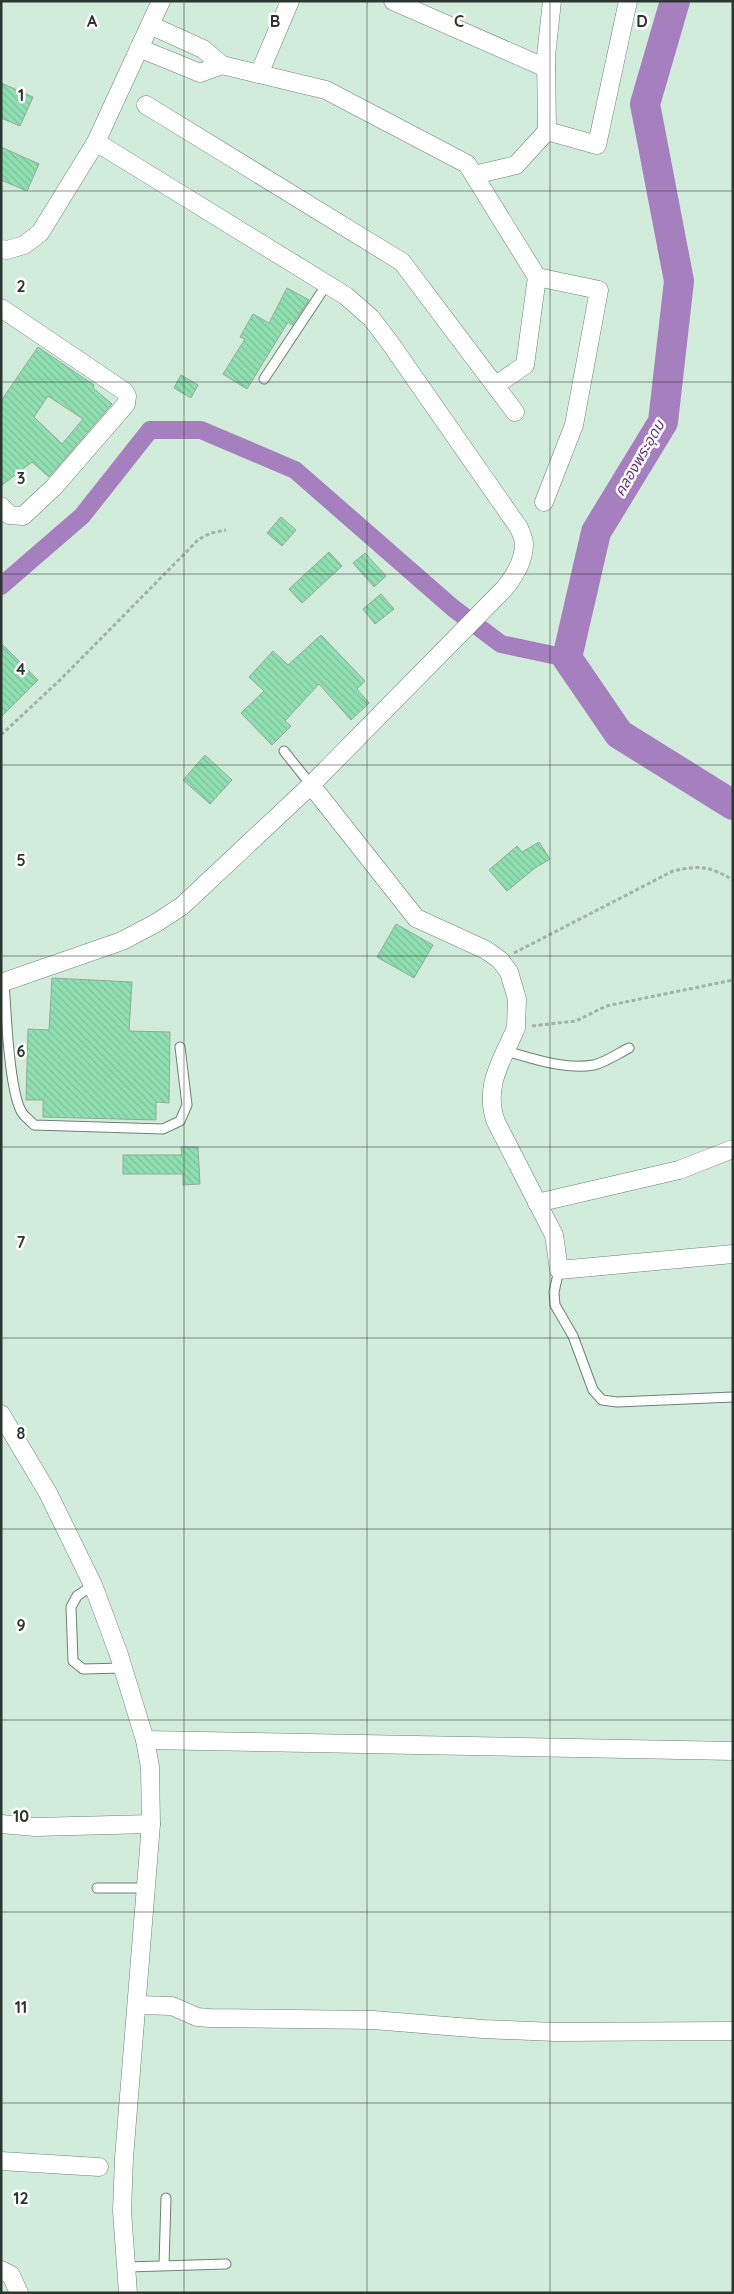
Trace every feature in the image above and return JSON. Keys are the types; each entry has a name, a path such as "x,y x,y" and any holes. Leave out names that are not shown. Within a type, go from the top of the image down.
{"street":[{"path":"1,249 7,250 24,245 40,233 96,142 161,1"},
{"path":"259,74 290,1"},
{"path":"393,1 546,68"},
{"path":"474,175 516,165 547,130 546,68 552,1"},
{"path":"547,130 597,145 628,1"},
{"path":"150,26 203,50 222,65 326,90 467,164 537,277 525,365 496,385"},
{"path":"139,48 200,73 222,65"},
{"path":"146,105 402,262 515,412"},
{"path":"2,982 122,941 156,923 182,906 310,785 513,579 521,558 524,543 519,528 383,332 371,318 346,296 96,142"},
{"path":"537,277 600,290 574,425 544,502"},
{"path":"1,308 124,391 127,396 126,404 54,487 22,516 9,515 1,506"},
{"path":"310,785 416,918 486,950 500,960 509,972 517,999 516,1028 491,1085 491,1108 496,1122 554,1235 559,1270 733,1254"},
{"path":"537,1203 680,1170 733,1149"},
{"path":"1,1414 48,1494 93,1585 123,1668 145,1740 150,1767 151,1824 123,2167 122,2211 128,2293"},
{"path":"145,1740 733,1751"},
{"path":"1,1824 35,1827 151,1824"},
{"path":"137,2006 172,2006 197,2017 210,2018 373,2020 483,2029 555,2032 733,2031"},
{"path":"1,2161 99,2166"},
{"path":"1,2270 11,2275 19,2293"}],"lane":[{"path":"264,379 327,284"},
{"path":"284,751 310,785"},
{"path":"2,982 8,1047 15,1090 22,1113 34,1124 163,1129 180,1121 187,1105 180,1047"},
{"path":"506,1051 545,1062 579,1066 596,1064 629,1048"},
{"path":"559,1270 554,1292 555,1305 573,1336 593,1390 602,1400 617,1402 733,1397"},
{"path":"93,1585 77,1596 71,1607 73,1661 83,1669 123,1668"},
{"path":"97,1888 146,1888"},
{"path":"164,2265 166,2198"},
{"path":"127,2267 226,2264"}],"path":[{"path":"1,735 61,679 199,539 211,533 226,530"},
{"path":"500,960 596,913 673,871 694,866 716,870 733,880"},
{"path":"516,1028 576,1021 606,1006 733,980"}],"building":[{"path":"1,83 33,97 20,126 1,118"},
{"path":"1,147 39,164 27,191 1,180"},
{"path":"287,288 309,300 292,325 288,322 247,389 223,374 245,339 240,337 253,314 269,323"},
{"path":"38,347 94,385 93,388 112,404 49,477 32,462 1,486 1,401","holes":["48,396 83,419 62,444 34,417"]},
{"path":"181,375 198,385 191,398 174,388"},
{"path":"281,517 296,530 282,546 267,533"},
{"path":"329,552 342,566 302,603 289,589"},
{"path":"365,553 386,576 374,587 353,563"},
{"path":"381,594 394,609 375,624 363,609"},
{"path":"321,635 365,681 357,689 369,703 351,720 319,684 285,721 291,726 272,745 241,713 264,691 249,677 273,651 288,665"},
{"path":"1,643 38,680 1,717"},
{"path":"205,755 232,780 210,804 183,780"},
{"path":"539,842 550,859 535,868 507,891 489,870 517,846 522,852"},
{"path":"396,924 433,945 414,978 377,957"},
{"path":"52,978 132,982 129,1031 170,1032 169,1103 156,1102 156,1120 43,1117 43,1100 26,1100 28,1029 49,1030"},
{"path":"181,1147 198,1147 200,1184 183,1185 183,1174 123,1174 123,1155 182,1155"}],"waterway":[{"name":"คลองพระอุดม","path":"675,1 645,104 679,281 663,422 596,532 567,658 619,734 733,805"},
{"path":"1,586 82,516 150,430 201,430 295,470 453,608 501,644 567,658"}]}
